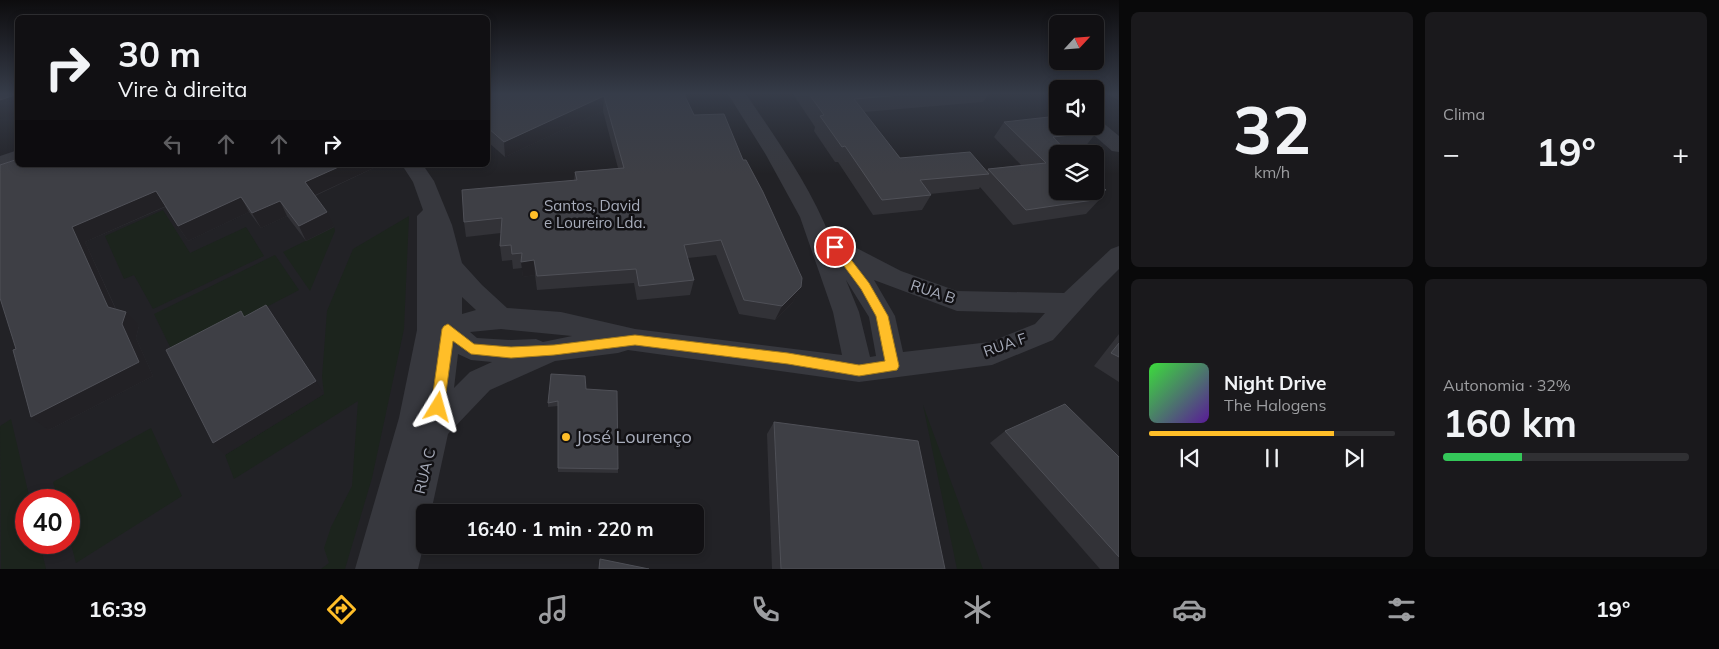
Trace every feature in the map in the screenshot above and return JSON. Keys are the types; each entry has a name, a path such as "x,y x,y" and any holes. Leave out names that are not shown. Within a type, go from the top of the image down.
{"street":[{"name":"RUA B","path":"754,121 776,155 811,218 846,312 859,370"},
{"path":"1104,134 1119,146"},
{"path":"0,163 15,158"},
{"name":"RUA C","path":"372,569 439,330 451,267 440,225 424,181 414,167"},
{"name":"RUA C","path":"401,569 435,427 439,330 428,196"},
{"name":"RUA B","path":"811,218 865,286 882,316 892,366"},
{"name":"RUA B","path":"835,247 892,278 957,301 1070,303"},
{"name":"RUA F","path":"635,340 859,370 992,353 1044,332 1070,303 1119,255"},
{"path":"451,267 473,292 502,318"},
{"path":"439,330 472,321 502,318 561,324 635,340"},
{"path":"439,330 471,349 511,352 554,350 635,340"},
{"path":"435,427 480,382 514,365 554,350"}],"shaded area":[{"path":"0,121 15,121 15,167 490,167 490,121 1049,121 1049,135 1104,135 1104,121 1119,121 1119,569 0,569"},
{"path":"163,210 190,253 246,227 264,256 153,309 134,275 124,279 105,236"},
{"path":"409,216 404,329 372,478 345,569 321,569 329,563 324,548 331,527 352,486 358,401 234,479 225,455 324,394 322,377 327,311 353,249"},
{"path":"334,227 335,231 310,291 283,252"},
{"path":"275,255 299,290 174,355 154,314"},
{"path":"923,405 983,569 957,569"},
{"path":"11,419 27,489 15,489 15,554 43,554 46,569 1,569 0,426"},
{"path":"151,428 182,496 76,563 74,554 80,554 80,489 55,489 53,482"}],"building":[{"path":"490,121 551,121 504,142 490,130"},
{"path":"611,121 727,121 743,160 746,160 763,192 802,278 801,287 782,306 744,300 721,240 684,245 694,280 639,286 636,269 537,276 534,260 521,262 522,253 512,254 511,245 500,246 502,218 464,222 462,190 577,180 575,172 624,168"},
{"path":"823,121 871,121 900,158 970,152 989,174 920,180 931,195 882,200 845,146 842,147"},
{"path":"1049,121 1049,135 1071,135 1053,137 1061,145 1049,145 1049,200 1093,200 1026,210 988,169 1046,163 1004,122"},
{"path":"15,160 15,167 339,167 305,182 327,212 299,226 280,201 252,213 241,197 178,226 156,191 72,227 108,307 126,312 122,324 139,362 31,417 13,350 16,349 0,298 0,165"},
{"path":"266,305 316,381 213,443 166,350 241,311 244,317"},
{"path":"1119,343 1119,357 1111,353"},
{"path":"551,374 585,376 586,389 617,391 618,469 558,468 558,401 548,403"},
{"path":"1065,404 1119,457 1119,557 1005,431"},
{"path":"774,422 918,441 945,569 781,569"},
{"path":"600,559 649,569 599,569"}],"place":[{"name":"Santos, David e Loureiro Lda.","path":"534,215"},
{"name":"José Lourenço","path":"566,437"}],"route":[{"path":"438,407 448,329 471,349 511,352 554,350 635,340 859,370 892,366 882,316 865,286 835,247"}]}
